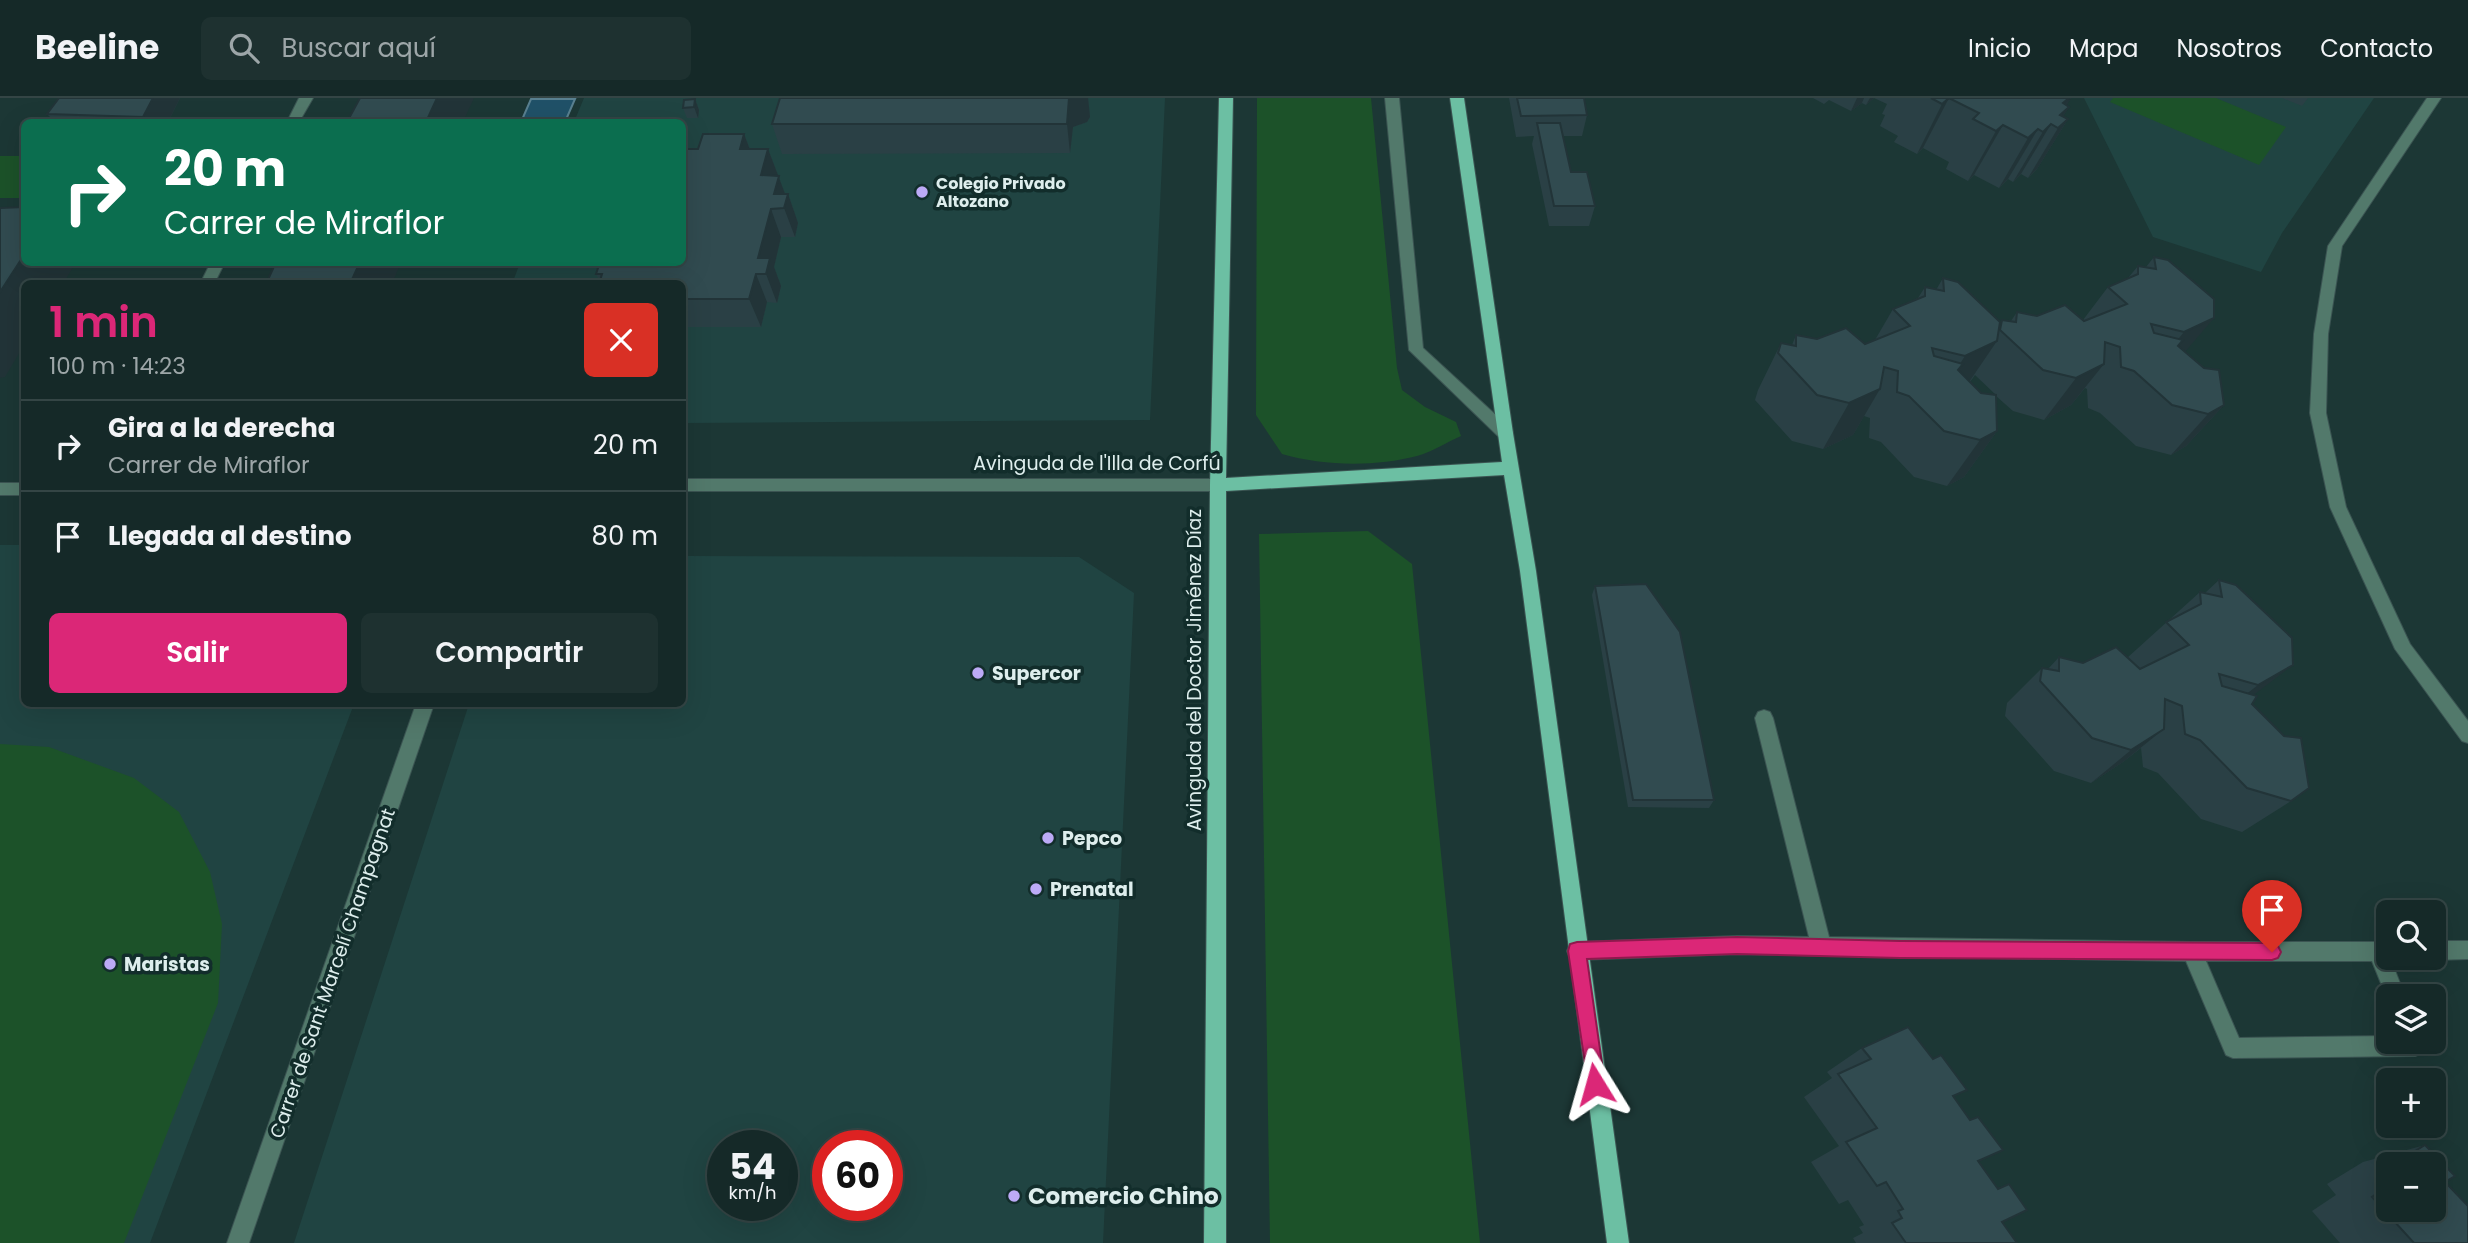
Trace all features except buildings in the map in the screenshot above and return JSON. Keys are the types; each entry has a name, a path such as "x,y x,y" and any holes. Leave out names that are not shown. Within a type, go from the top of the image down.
{"main road":[{"name":"Avinguda del Doctor Jiménez Díaz","path":"1215,1243 1218,485 1226,98"},
{"path":"1457,98 1505,433 1528,571 1618,1243"},
{"name":"Avinguda de l'Illa de Corfú","path":"1218,485 1512,468"}],"street":[{"path":"295,119 306,98"},
{"path":"1392,98 1416,350 1505,433"},
{"path":"2434,98 2335,246 2321,334 2318,413 2338,507 2404,649 2468,736"},
{"name":"Avinguda de l'Illa de Corfú","path":"686,485 1218,485"},
{"path":"0,489 21,489"},
{"name":"Carrer de Sant Marcelí Champagnat","path":"238,1243 424,707"},
{"path":"1764,718 1822,948"},
{"path":"1577,951 1737,945 2192,952 2376,951"},
{"path":"2446,951 2468,950"},
{"path":"2192,952 2233,1048 2376,1046"}],"shaded area":[{"name":"Colegio Privado Altozano","path":"584,98 1165,98 1150,420 686,423 686,280 514,280 519,266 686,266 686,119 575,119"},
{"path":"2084,98 2374,98 2282,233 2261,272 2153,237"},
{"path":"531,99 575,99 566,119 522,119"},
{"name":"Maristas","path":"0,545 21,545 21,707 353,707 150,1243 0,1243"},
{"path":"686,556 1079,557 1134,593 1103,1243 294,1243 468,707 686,707"}],"green space":[{"path":"1257,98 1371,98 1397,368 1402,390 1425,407 1456,422 1461,436 1423,454 1401,460 1332,463 1282,454 1256,415"},
{"path":"2113,98 2216,98 2286,127 2259,165 2110,102"},
{"path":"0,156 21,156 21,198 0,198"},
{"path":"1368,531 1412,564 1480,1243 1270,1243 1259,534"},
{"name":"Maristas","path":"0,744 49,747 134,778 179,812 210,872 222,924 218,1003 124,1243 0,1243"}],"place":[{"name":"Colegio Privado Altozano","path":"922,192"},
{"name":"Supercor","path":"978,673"},
{"name":"Pepco","path":"1048,838"},
{"name":"Prenatal","path":"1036,889"},
{"name":"Maristas","path":"110,964"},
{"name":"Comercio Chino","path":"1014,1196"}],"route":[{"path":"1595,1084 1577,951 1737,945 1900,950 2272,952"}]}
